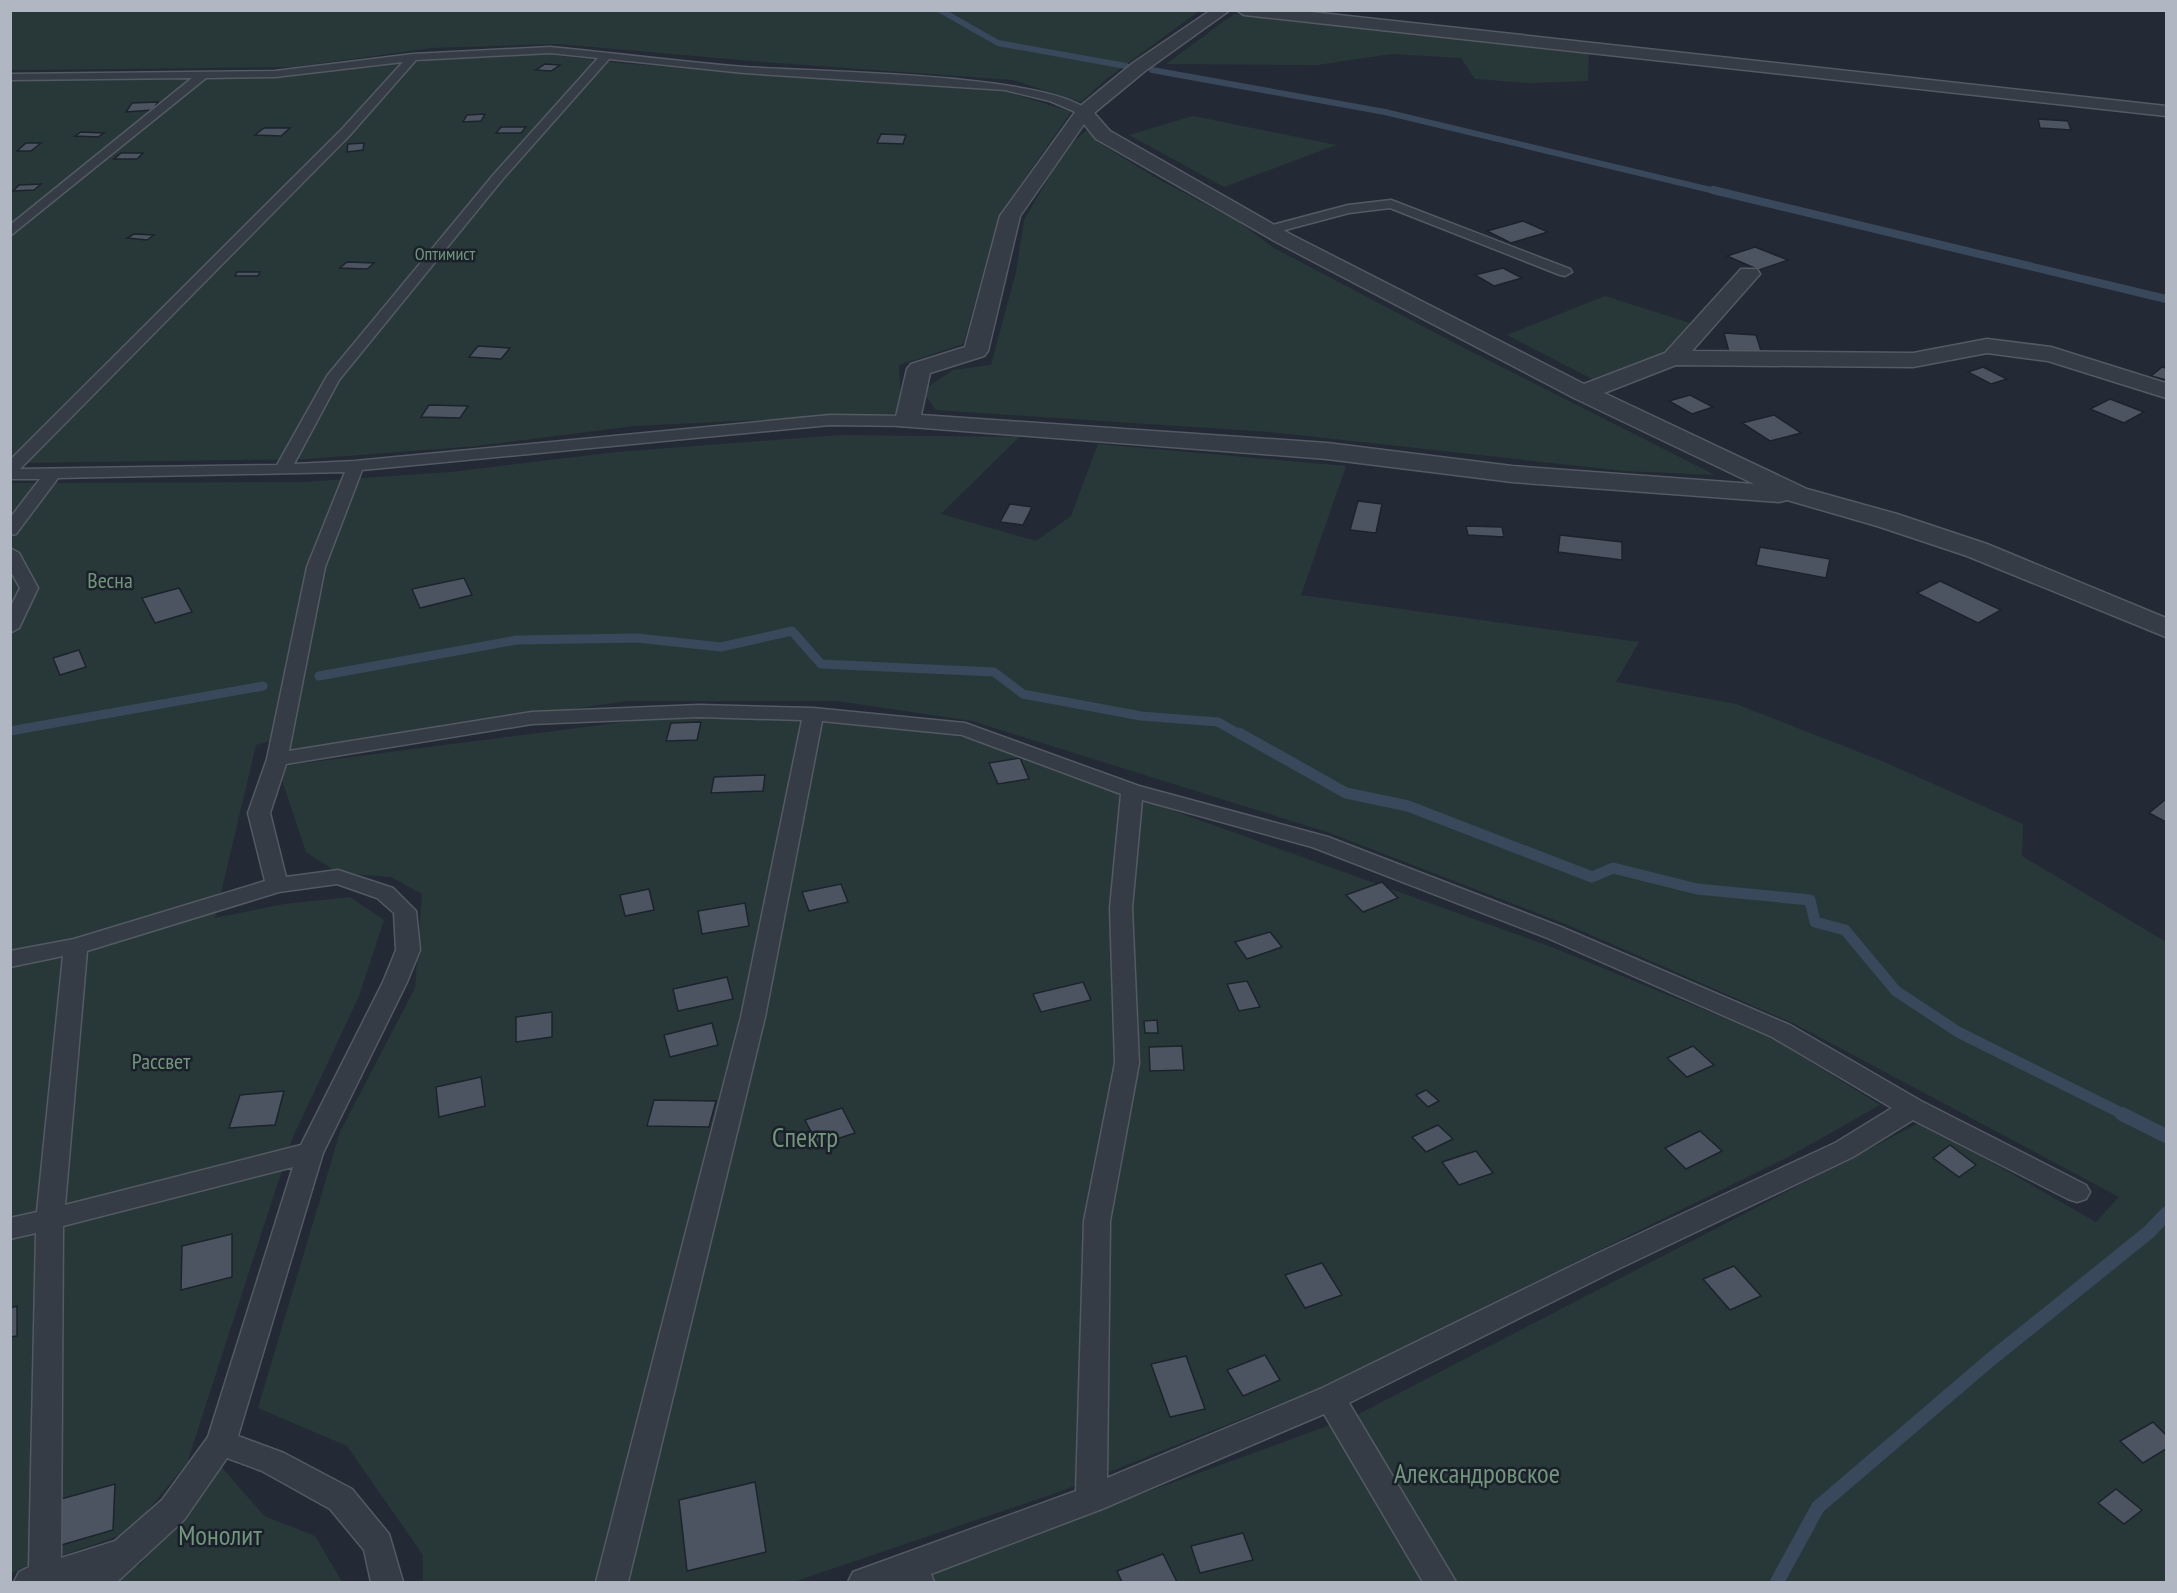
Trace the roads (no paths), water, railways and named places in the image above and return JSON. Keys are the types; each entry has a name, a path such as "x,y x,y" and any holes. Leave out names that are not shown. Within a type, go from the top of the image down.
{"street":[{"path":"1222,10 1139,67 1084,112 1010,216 976,351 919,369 907,421 1327,451 1512,474 1798,495"},
{"path":"1244,10 2166,111"},
{"path":"1084,112 1103,135 1270,230 1583,393 1798,495 1887,520 1977,550 2166,628"},
{"path":"1673,358 1749,274"},
{"path":"1583,393 1673,358 1796,361 1913,360 1987,346 2051,354 2166,391"}],"lane":[{"path":"10,77 275,74 413,57 550,51 744,70 1005,87 1054,98 1084,112"},
{"path":"283,470 332,379 498,177 606,56"},
{"path":"10,472 346,132 413,57"},
{"path":"10,232 203,75"},
{"path":"1270,230 1348,209 1391,204 1565,272"},
{"path":"10,472 283,470 355,466 830,420 907,421"},
{"path":"276,885 259,813 277,759 316,567 355,466"},
{"path":"10,530 53,473"},
{"path":"10,554 29,588 10,628"},
{"path":"277,759 532,718 699,711 813,714 965,729 1132,791 1320,842 1553,932 1781,1031 1912,1108 2077,1192"},
{"path":"612,1582 753,1017 813,714"},
{"path":"1091,1499 1097,1221 1127,1063 1121,908 1132,791"},
{"path":"10,959 76,946 276,885 338,877 385,893 405,911 408,950 310,1153 221,1443 173,1510 125,1552 96,1582"},
{"path":"76,946 50,1219 38,1579 125,1552"},
{"path":"864,1582 916,1574 1330,1398 1606,1262 1844,1150 1912,1108"},
{"path":"10,1229 310,1153"},
{"path":"1330,1398 1440,1582"},
{"path":"221,1443 273,1462 341,1499 378,1545 387,1582"}],"waterway":[{"path":"940,10 998,43 1126,66"},
{"path":"1152,70 1385,112 1719,192"},
{"path":"1713,190 2166,299"},
{"path":"319,676 517,640 637,638 721,647 792,631 821,664 994,672 1023,694 1141,716 1218,722 1241,735"},
{"path":"10,731 263,686"},
{"path":"1239,733 1346,793 1408,806 1592,877 1613,868 1697,889 1810,900 1815,922 1845,930 1896,991 1958,1032 2125,1115"},
{"path":"2122,1114 2166,1136"},
{"path":"1777,1582 1818,1507 1990,1360 2149,1232 2166,1214"}],"park label":[{"name":"Оптимист","path":"445,254"},
{"name":"Весна","path":"110,580"},
{"name":"Рассвет","path":"161,1061"},
{"name":"Спектр","path":"805,1138"},
{"name":"Александровское","path":"1477,1474"},
{"name":"Монолит","path":"220,1536"}]}
